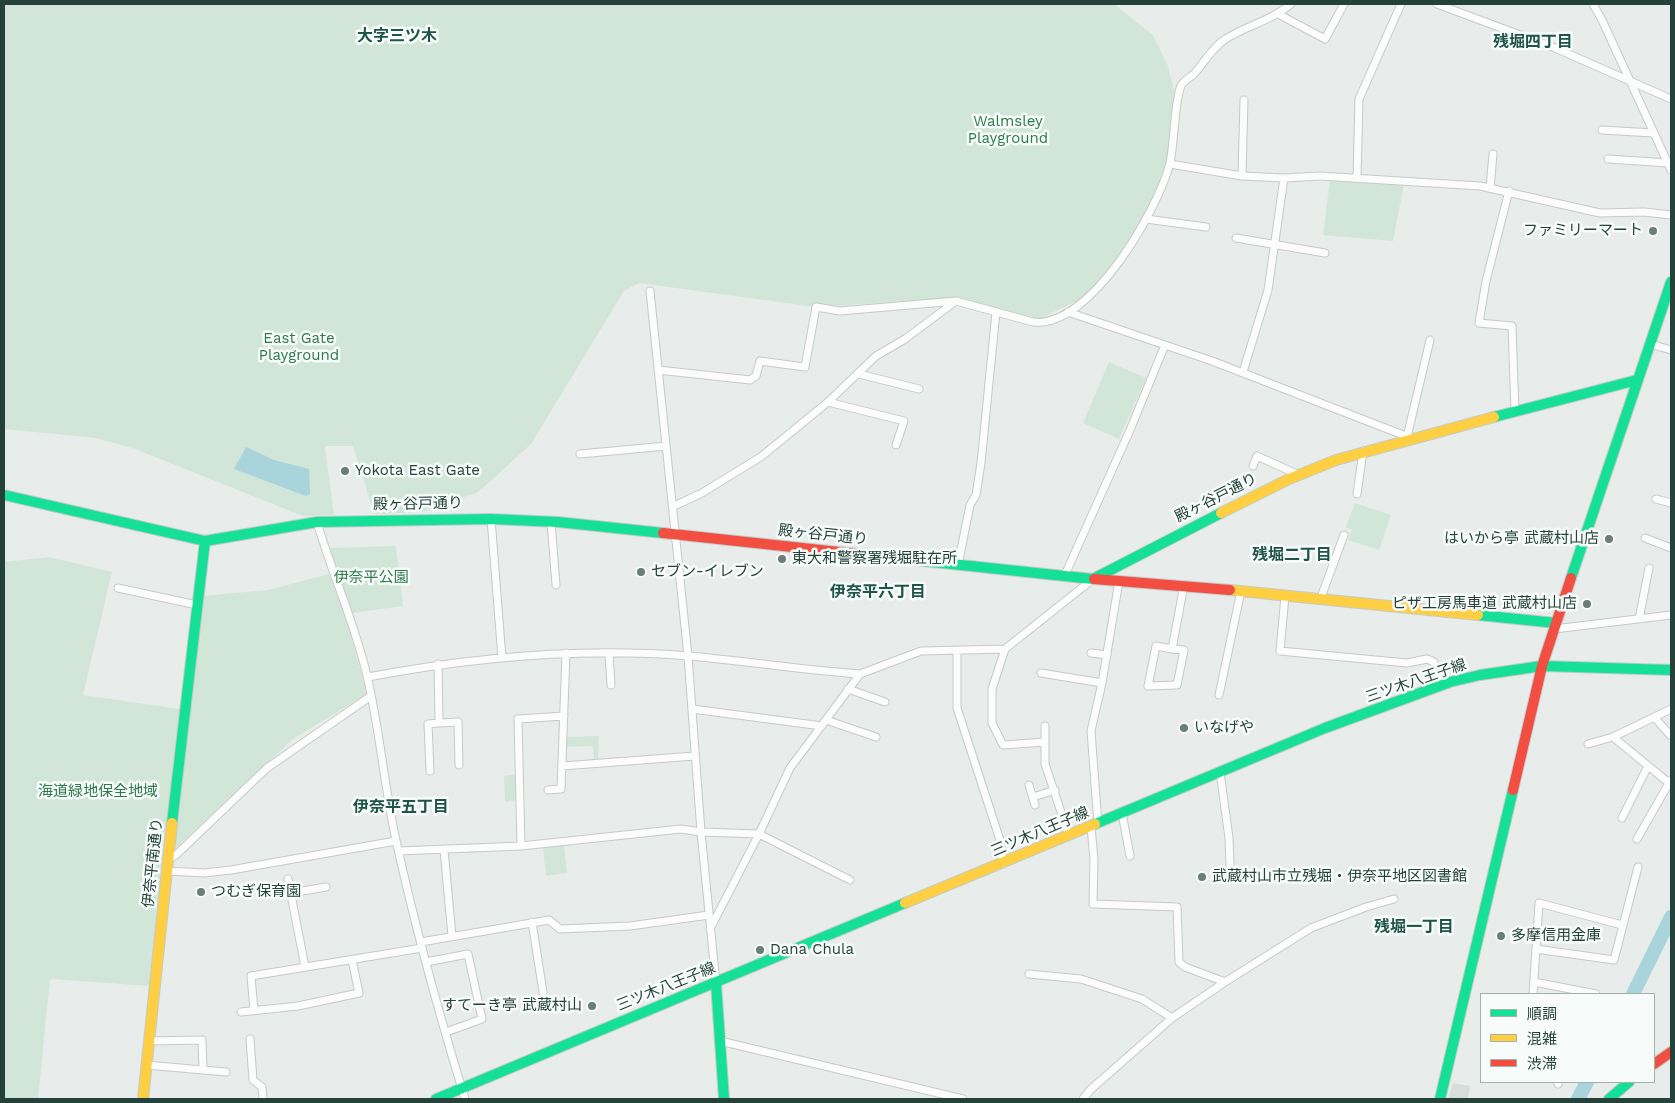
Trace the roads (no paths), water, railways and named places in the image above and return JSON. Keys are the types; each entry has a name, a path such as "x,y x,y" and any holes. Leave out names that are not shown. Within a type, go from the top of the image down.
{"street":[{"path":"658,370 750,380 756,376 760,361 804,367 816,307 840,312 956,300 1038,323 1068,312 1089,295 1117,266 1146,219 1170,164 1181,85 1212,50 1225,39 1278,14 1290,4"},
{"path":"1278,14 1325,39 1344,4"},
{"path":"1357,178 1359,99 1401,4"},
{"path":"1437,4 1555,48 1671,99"},
{"path":"1592,4 1631,82 1670,167"},
{"path":"1242,176 1244,100"},
{"path":"1602,130 1653,133"},
{"path":"1490,188 1493,154"},
{"path":"1608,159 1670,167"},
{"path":"1170,164 1242,176 1357,178 1490,188 1510,191 1600,213 1671,215"},
{"path":"1243,372 1268,290 1284,178"},
{"path":"1510,191 1486,281 1479,323 1512,326 1515,412"},
{"path":"1146,219 1206,227"},
{"path":"1236,238 1325,253"},
{"path":"1440,1099 1542,666 1671,282"},
{"path":"650,291 677,534 701,832 716,982 724,1099"},
{"path":"674,506 702,493 762,456 828,402 876,356 905,339 956,300"},
{"path":"958,565 970,506 976,495 981,463 996,312"},
{"path":"1068,312 1243,372 1409,437 1430,340"},
{"path":"1650,344 1671,350"},
{"path":"1064,578 1130,430 1165,345"},
{"path":"859,374 918,389"},
{"name":"殿ヶ谷戸通り","path":"4,495 205,541 317,522 491,519 551,522 677,534 1064,578 1093,579 1299,475 1363,451 1409,437 1637,380"},
{"path":"828,402 904,421 896,445"},
{"path":"580,454 666,446"},
{"path":"1357,494 1363,451"},
{"path":"1253,466 1257,456 1299,475"},
{"path":"1656,499 1671,503"},
{"path":"491,519 502,658"},
{"path":"317,522 328,558 350,614 368,677 396,841 426,962 465,1099"},
{"path":"551,522 556,586"},
{"path":"1320,600 1344,535"},
{"path":"1645,538 1671,548"},
{"name":"伊奈平南通り","path":"143,1099 168,859 205,541"},
{"path":"1640,619 1649,568"},
{"path":"1045,742 1003,745 992,723 992,689 1005,650 1093,579 1184,585 1320,600 1437,610 1555,626 1671,615"},
{"path":"1119,581 1102,682 1091,731 1094,826 1093,904 1177,907 1179,962 1185,967 1225,982"},
{"path":"1172,648 1184,585"},
{"path":"118,588 197,605"},
{"path":"1219,695 1242,592"},
{"path":"1285,596 1280,651 1407,663 1427,659 1434,662 1439,686"},
{"path":"1156,646 1172,648 1184,650 1177,685 1148,686 1156,646"},
{"path":"957,650 957,708 1000,840 1003,864"},
{"path":"368,677 438,664 566,653 688,656 860,674 921,651 1005,650"},
{"path":"548,790 561,789 566,653"},
{"path":"609,653 611,685"},
{"path":"1091,653 1107,655"},
{"path":"438,664 439,723"},
{"name":"三ツ木八王子線","path":"436,1099 1094,826 1324,728 1439,686 1480,675 1542,666 1671,670"},
{"path":"1041,673 1102,682"},
{"path":"710,929 759,834 790,768 860,674"},
{"path":"848,689 885,702"},
{"path":"168,859 176,855 267,768 370,696"},
{"path":"692,709 824,723 876,737"},
{"path":"1588,744 1613,737 1671,709"},
{"path":"521,846 518,718 564,716"},
{"path":"1654,717 1671,736"},
{"path":"430,771 428,724 458,722 459,765"},
{"path":"1045,726 1046,764 1069,836"},
{"path":"1613,737 1648,766 1670,781 1637,839"},
{"path":"562,766 695,756"},
{"path":"1622,818 1648,766"},
{"path":"1220,772 1230,866"},
{"path":"1029,785 1035,805"},
{"path":"1033,797 1055,790"},
{"path":"1122,813 1130,856"},
{"path":"399,851 521,846 681,828 701,832 759,834 850,880"},
{"path":"167,871 204,873 231,870 396,841"},
{"path":"444,850 452,936"},
{"path":"1536,949 1614,960 1638,867"},
{"path":"288,879 305,967"},
{"path":"291,893 326,887"},
{"path":"1083,1099 1172,1018 1225,982 1311,928 1366,907 1394,899"},
{"path":"1533,993 1539,904 1622,925"},
{"path":"254,1010 251,976 352,960 422,945 452,936 532,922 549,920 560,929 570,929 630,926 709,915"},
{"path":"532,922 543,992"},
{"path":"426,962 468,954 482,1018 446,1032"},
{"path":"241,1012 298,1006 359,993 352,960"},
{"path":"1029,974 1080,979 1142,998 1172,1018"},
{"path":"1534,982 1591,993"},
{"path":"250,1039 253,1080 262,1087 262,1099"},
{"path":"148,1041 202,1040 202,1070"},
{"path":"720,1041 963,1099"},
{"path":"1655,1063 1671,1052"},
{"path":"146,1065 226,1072"},
{"path":"1609,1099 1628,1083"}],"water":[{"path":"246,447 274,460 309,469 310,494 306,496 234,469"}],"waterway":[{"path":"1633,993 1671,917"},
{"path":"1578,1099 1586,1083"}],"place":[{"name":"ファミリーマート","path":"1653,231"},
{"name":"Yokota East Gate","path":"345,471"},
{"name":"はいから亭 武蔵村山店","path":"1609,539"},
{"name":"東大和警察署残堀駐在所","path":"782,559"},
{"name":"セブン-イレブン","path":"641,572"},
{"name":"ピザ工房馬車道 武蔵村山店","path":"1587,604"},
{"name":"いなげや","path":"1184,728"},
{"name":"武蔵村山市立残堀・伊奈平地区図書館","path":"1202,877"},
{"name":"つむぎ保育園","path":"201,892"},
{"name":"多摩信用金庫","path":"1501,936"},
{"name":"Dana Chula","path":"760,950"},
{"name":"すてーき亭 武蔵村山","path":"592,1006"}],"district":[{"name":"大字三ツ木","path":"397,36"},
{"name":"残堀四丁目","path":"1533,42"},
{"name":"残堀二丁目","path":"1292,555"},
{"name":"伊奈平六丁目","path":"878,592"},
{"name":"伊奈平五丁目","path":"401,807"},
{"name":"残堀一丁目","path":"1414,927"}],"park label":[{"name":"Walmsley Playground","path":"1008,130"},
{"name":"East Gate Playground","path":"299,348"},
{"name":"伊奈平公園","path":"371,578"},
{"name":"海道緑地保全地域","path":"98,792"}]}
